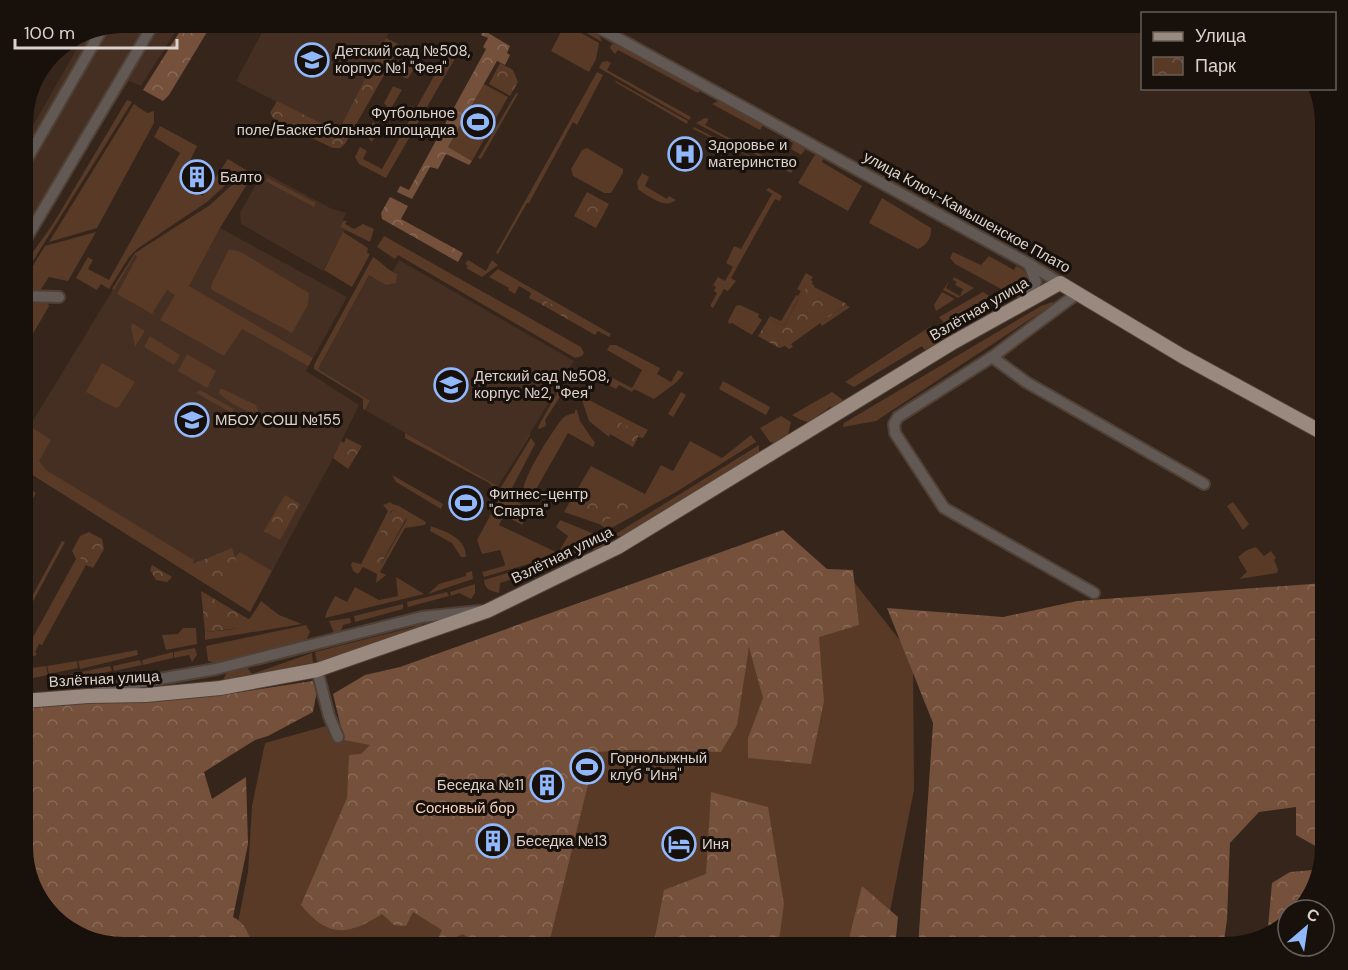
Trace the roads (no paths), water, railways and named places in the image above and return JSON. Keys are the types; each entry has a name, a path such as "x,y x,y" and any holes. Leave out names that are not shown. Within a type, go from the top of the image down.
{"main road":[{"name":"улица Ключ-Камышенское Плато","path":"1060,283 1182,356 1315,428"},
{"name":"Взлётная улица","path":"33,700 146,695 220,687 317,670 487,611 618,547 1024,301 1060,283"}],"street":[{"path":"33,227 148,33"},
{"name":"улица Ключ-Камышенское Плато","path":"611,33 1060,283"},
{"path":"33,149 97,38"},
{"path":"1024,301 1031,293 1035,282 1029,264"},
{"path":"1078,293 992,357 898,417 894,424 895,433 944,507 952,514 1094,593"},
{"path":"33,296 59,297"},
{"path":"992,357 1026,382 1204,484"},
{"path":"88,696 114,687 216,669 422,617 472,610 487,611"},
{"path":"317,670 329,716 338,737"}],"place":[{"name":"Детский сад №508, корпус №1 \"Фея\"","path":"312,60"},
{"name":"Футбольное поле/Баскетбольная площадка","path":"478,122"},
{"name":"Здоровье и материнство","path":"685,154"},
{"name":"Балто","path":"197,177"},
{"name":"Детский сад №508, корпус №2, \"Фея\"","path":"451,385"},
{"name":"МБОУ СОШ №155","path":"192,420"},
{"name":"Фитнес-центр \"Спарта\"","path":"466,503"},
{"name":"Горнолыжный клуб \"Иня\"","path":"587,767"},
{"name":"Беседка №11","path":"547,785"},
{"name":"Беседка №13","path":"493,841"},
{"name":"Иня","path":"679,844"}],"park label":[{"name":"Сосновый бор","path":"465,808"}]}
